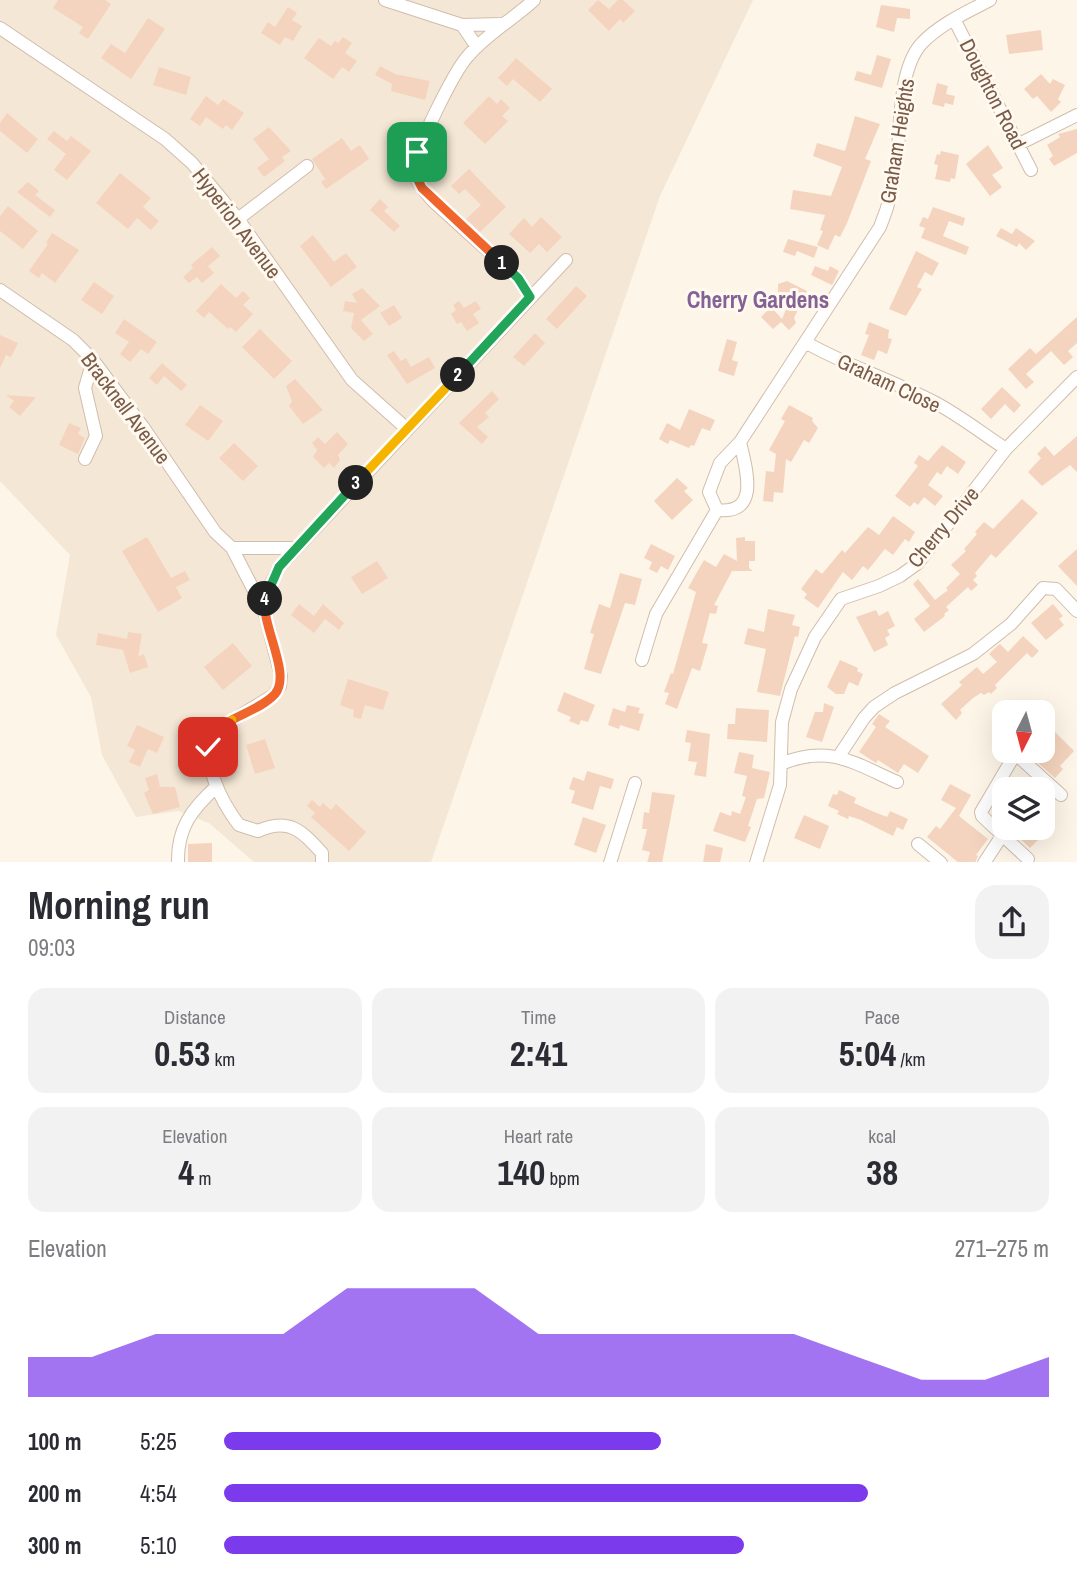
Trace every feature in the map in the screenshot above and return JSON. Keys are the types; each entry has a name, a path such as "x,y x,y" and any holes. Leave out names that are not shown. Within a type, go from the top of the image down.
{"street":[{"path":"384,0 462,25 502,24"},
{"path":"530,297 518,278 433,201 422,188 413,170 417,152 465,58 502,24 534,0"},
{"name":"Graham Heights","path":"717,510 711,501 710,482 720,463 740,442 861,260 887,209 897,160 908,69 914,55 921,44 954,19 990,0"},
{"name":"Doughton Road","path":"954,19 1031,170"},
{"path":"462,25 477,47"},
{"name":"Hyperion Avenue","path":"0,28 165,139 192,163 238,219 352,380 407,429"},
{"path":"1019,144 1077,115"},
{"path":"238,219 307,166"},
{"path":"264,610 272,580 297,548 566,260"},
{"name":"Bracknell Avenue","path":"0,290 74,340 93,360 215,532 232,548 264,610 281,676 280,686 266,701 213,732 208,747 216,787"},
{"name":"Graham Close","path":"806,342 841,362 935,402 1006,449"},
{"path":"85,459 96,436 85,388 93,360"},
{"name":"Cherry Drive","path":"756,862 780,785 782,722 791,688 828,615 841,598 880,586 918,563 1006,449 1077,377"},
{"path":"642,660 656,614 717,510 729,511 738,508 745,501 748,476 740,442"},
{"path":"232,548 297,548"},
{"path":"839,756 874,707 895,693 973,654 1011,624 1043,588 1056,589 1077,611"},
{"path":"781,764 807,755 839,756 897,782"},
{"path":"1002,777 1014,756 1019,757 1041,777"},
{"path":"610,862 635,783"},
{"path":"178,862 183,824 197,805 216,787 239,825 258,831 270,825 286,825 302,831 322,853 322,862"},
{"path":"1055,790 1061,795"},
{"path":"992,793 981,812 992,825"},
{"path":"985,862 999,840"},
{"path":"1009,840 1028,859"},
{"path":"918,844 940,862"}],"shaded area":[{"path":"0,0 753,0 660,196 431,862 254,862 209,823 178,811 136,817 102,755 91,697 56,635 70,555 0,481"}],"building":[{"path":"58,0 105,0 111,4 88,39 79,33 83,27 53,8"},
{"path":"598,0 609,9 618,0 623,0 635,11 623,23 620,19 609,31 588,10"},
{"path":"881,5 910,9 910,19 897,18 894,32 876,27"},
{"path":"288,7 297,13 292,20 302,26 293,41 285,37 280,45 261,33 268,22 275,27"},
{"path":"148,18 165,29 131,79 101,58 111,44 125,53"},
{"path":"1041,30 1043,50 1009,54 1006,35"},
{"path":"343,37 352,43 345,53 357,61 349,72 342,67 333,79 304,58 319,38 331,46"},
{"path":"877,55 891,59 882,88 854,80 857,71 871,75"},
{"path":"516,58 552,89 540,102 513,79 507,86 498,78"},
{"path":"380,66 395,74 430,81 425,100 391,91 392,84 375,75"},
{"path":"159,67 191,77 186,95 153,85"},
{"path":"1041,74 1050,84 1053,79 1065,85 1058,99 1061,102 1051,112 1037,96 1033,99 1024,89"},
{"path":"937,83 948,86 946,94 955,96 953,105 945,103 944,107 932,104"},
{"path":"206,96 218,105 223,99 244,113 232,130 226,125 223,129 206,117 200,126 190,119"},
{"path":"489,96 497,104 501,99 510,108 502,116 508,121 485,144 463,123"},
{"path":"7,113 38,139 27,153 0,131 0,123"},
{"path":"855,116 880,124 865,159 871,161 847,223 840,237 835,235 828,250 817,245 823,231 820,230 825,215 790,209 793,190 831,196 842,167 813,156 817,143 845,151"},
{"path":"269,127 291,151 282,157 285,161 264,177 257,168 269,159 253,139"},
{"path":"1077,129 1077,153 1054,166 1049,159 1053,156 1047,145 1060,137 1058,134"},
{"path":"54,131 67,141 71,136 91,151 67,180 54,170 66,154 47,139"},
{"path":"342,138 351,151 360,145 369,159 326,189 321,182 325,179 312,159"},
{"path":"988,145 1003,168 992,175 1002,187 990,196 966,164"},
{"path":"941,151 959,155 955,179 951,178 950,182 935,179 938,165 934,164"},
{"path":"469,169 506,207 480,232 466,219 481,205 465,189 459,194 451,186"},
{"path":"120,173 151,198 143,207 159,221 151,230 137,218 128,229 96,203"},
{"path":"28,182 39,191 35,195 55,210 50,217 17,192"},
{"path":"380,199 388,207 384,211 400,226 394,232 370,210"},
{"path":"8,206 38,231 23,249 0,231 0,216"},
{"path":"933,207 965,218 963,226 949,221 943,236 969,247 966,255 921,238 925,228 919,226 923,217 928,219"},
{"path":"541,217 562,237 547,252 539,244 530,253 509,234 524,218 532,227"},
{"path":"1001,228 1012,234 1016,228 1035,241 1026,250 1019,243 1017,247 996,236"},
{"path":"52,233 79,250 55,283 42,273 39,278 29,271 48,244 46,243"},
{"path":"313,235 334,262 346,253 357,267 331,287 300,246"},
{"path":"788,239 818,247 814,258 797,251 795,256 783,252"},
{"path":"212,247 220,256 208,266 214,273 202,283 197,277 189,283 183,277 193,268 191,265"},
{"path":"916,251 939,263 932,276 925,272 917,287 922,289 906,316 889,309"},
{"path":"815,266 828,271 830,266 839,271 832,285 811,275"},
{"path":"787,281 807,291 794,318 796,323 789,330 781,322 773,329 761,317 771,307 782,319 790,300 778,295 778,284"},
{"path":"94,282 114,296 102,314 81,300"},
{"path":"221,284 236,298 243,291 250,298 243,305 253,314 236,332 230,327 228,329 209,312 204,318 196,311"},
{"path":"576,286 587,296 557,329 546,319"},
{"path":"362,288 380,306 361,320 373,334 364,341 351,328 354,313 343,311 345,301 357,303 352,294"},
{"path":"459,301 464,308 476,301 481,309 473,314 479,323 467,331 461,322 457,324 451,314 456,310 453,305"},
{"path":"394,305 402,318 389,326 380,313"},
{"path":"1077,317 1077,343 1068,351 1073,357 1064,365 1051,351 1026,374 1034,382 1026,389 1008,369 1030,348 1036,354"},
{"path":"124,319 157,342 148,354 141,349 130,362 120,354 129,342 115,333"},
{"path":"869,322 889,330 888,338 892,339 887,354 878,350 874,360 861,355 869,335 865,334"},
{"path":"260,329 292,361 274,379 242,347"},
{"path":"535,333 545,343 524,366 513,357"},
{"path":"0,335 18,343 11,357 6,355 0,368"},
{"path":"727,339 737,342 732,360 738,362 734,376 718,371"},
{"path":"394,351 401,361 406,358 411,367 429,357 435,368 407,384 387,355"},
{"path":"162,363 187,385 181,391 164,376 157,385 149,378"},
{"path":"295,379 323,410 303,424 289,406 292,401 286,386"},
{"path":"1002,387 1021,405 1014,413 1005,404 991,419 981,409"},
{"path":"492,391 499,399 485,413 489,417 477,427 488,437 482,444 459,423"},
{"path":"6,395 36,397 20,416 9,407 14,401"},
{"path":"200,405 223,421 208,441 185,425"},
{"path":"789,405 813,418 812,421 818,428 809,443 804,440 791,462 786,459 783,493 774,492 773,502 763,501 766,471 774,472 776,454 769,450 785,421 781,419"},
{"path":"689,409 715,420 710,431 702,428 694,446 689,448 670,440 668,444 659,439 667,423 680,430"},
{"path":"69,423 81,428 78,434 85,438 78,454 59,445"},
{"path":"337,432 348,444 338,455 340,460 334,468 329,463 324,468 313,457 317,450 312,443 318,437 325,444"},
{"path":"1077,436 1077,472 1070,465 1042,486 1028,472 1041,458 1037,454 1045,446 1054,456"},
{"path":"234,443 258,466 243,481 219,458"},
{"path":"942,445 966,462 958,474 947,466 941,475 937,472 928,485 943,496 935,506 924,497 918,505 914,502 910,507 895,496 918,466 914,463 919,455 928,461"},
{"path":"677,478 688,488 684,491 693,500 672,520 654,501"},
{"path":"1022,499 1038,513 996,558 991,554 975,573 977,576 973,580 978,585 971,591 968,587 946,607 949,610 945,616 924,632 914,619 930,606 913,584 918,579 935,600 948,590 946,588 960,574 951,565 966,551 964,549 977,534 975,532 984,522 993,529"},
{"path":"893,516 915,532 909,542 905,539 893,555 885,549 868,570 863,566 852,580 843,572 818,608 804,598 807,594 801,589 816,569 822,574 842,550 845,553 868,527 879,535"},
{"path":"147,537 171,578 185,571 190,580 176,587 182,598 158,612 122,551"},
{"path":"745,537 745,541 755,541 755,561 749,561 749,568 753,571 732,571 714,605 718,606 716,614 710,613 702,643 708,644 700,671 692,668 677,709 665,704 669,693 664,692 671,673 673,674 696,592 688,588 704,560 716,567 724,554 737,561 736,538"},
{"path":"651,544 675,556 668,570 661,566 657,573 649,569 652,562 644,558"},
{"path":"1077,549 1077,586 1058,566"},
{"path":"377,561 388,578 362,594 351,577"},
{"path":"620,573 642,579 635,605 625,603 601,674 584,669 594,634 590,633 599,604 610,608"},
{"path":"299,604 314,616 323,604 344,623 339,630 325,619 314,633 291,615"},
{"path":"1053,604 1063,616 1059,619 1064,625 1046,640 1031,623"},
{"path":"768,609 795,615 792,625 800,627 798,637 795,636 780,696 757,692 766,649 744,644 748,628 764,632"},
{"path":"876,610 879,616 888,611 895,626 887,630 890,635 885,638 888,645 874,652 856,617"},
{"path":"128,632 142,634 138,657 144,654 148,667 130,673 123,650 96,645 98,633 127,639"},
{"path":"1023,636 1039,651 1032,658 1027,653 995,685 997,688 991,694 981,693 973,698 960,710 962,713 956,720 941,704 962,685 959,682 977,667 983,674 997,662 989,654 995,648 1000,644 1008,652"},
{"path":"233,643 252,666 223,690 204,667"},
{"path":"840,660 858,668 857,671 863,674 858,686 849,682 844,694 836,694 827,687"},
{"path":"348,679 389,692 383,710 365,705 361,719 353,717 354,710 340,705"},
{"path":"564,692 595,705 588,722 581,720 579,725 569,721 571,717 557,711"},
{"path":"824,703 834,707 822,742 806,737 815,712 823,712"},
{"path":"627,705 640,708 638,713 644,714 639,731 620,725 619,729 608,725 613,708 625,712"},
{"path":"736,708 769,710 767,742 727,739 728,724 735,724"},
{"path":"879,714 890,721 885,727 929,756 918,773 904,764 898,773 859,752 876,727 872,724"},
{"path":"137,725 164,737 157,753 148,749 140,767 129,762 135,750 127,746"},
{"path":"687,730 710,734 706,777 694,775 697,762 688,761 691,743 685,742"},
{"path":"1055,732 1074,751 1060,766 1063,769 1054,777 1038,763 1055,763"},
{"path":"265,739 275,768 255,774 246,745"},
{"path":"739,752 754,755 752,768 770,772 764,798 757,799 745,842 713,831 720,812 731,816 732,811 740,814 746,797 742,796 747,776 734,773"},
{"path":"587,771 614,779 611,789 600,786 593,810 571,803 575,791 569,789 573,777 584,781"},
{"path":"157,774 160,787 175,787 180,807 153,814 144,793 149,790 145,778"},
{"path":"950,784 971,795 959,816 988,839 976,855 975,862 958,862 927,837 936,826 940,829 956,808 941,800"},
{"path":"839,790 856,798 854,803 872,811 887,817 890,811 908,819 903,830 897,827 893,836 861,820 849,816 848,819 837,814 839,811 828,806 833,794 837,795"},
{"path":"652,792 675,795 662,862 647,862 650,852 642,850 647,829 642,829 644,812 649,813"},
{"path":"312,800 320,807 323,803 331,810 336,804 366,832 349,851 311,817 315,813 307,806"},
{"path":"804,815 829,826 820,849 794,838"},
{"path":"583,817 606,825 596,853 574,845"},
{"path":"1022,840 1038,840 1030,848"},
{"path":"212,843 212,862 188,862 188,844"},
{"path":"706,844 723,848 720,862 703,862"}],"district":[{"name":"Cherry Gardens","path":"758,299"}],"route":[{"path":"208,747 213,732 266,701 280,686 281,676 264,610 266,594 279,567 530,297 518,278 422,188 413,170 417,152"}]}
